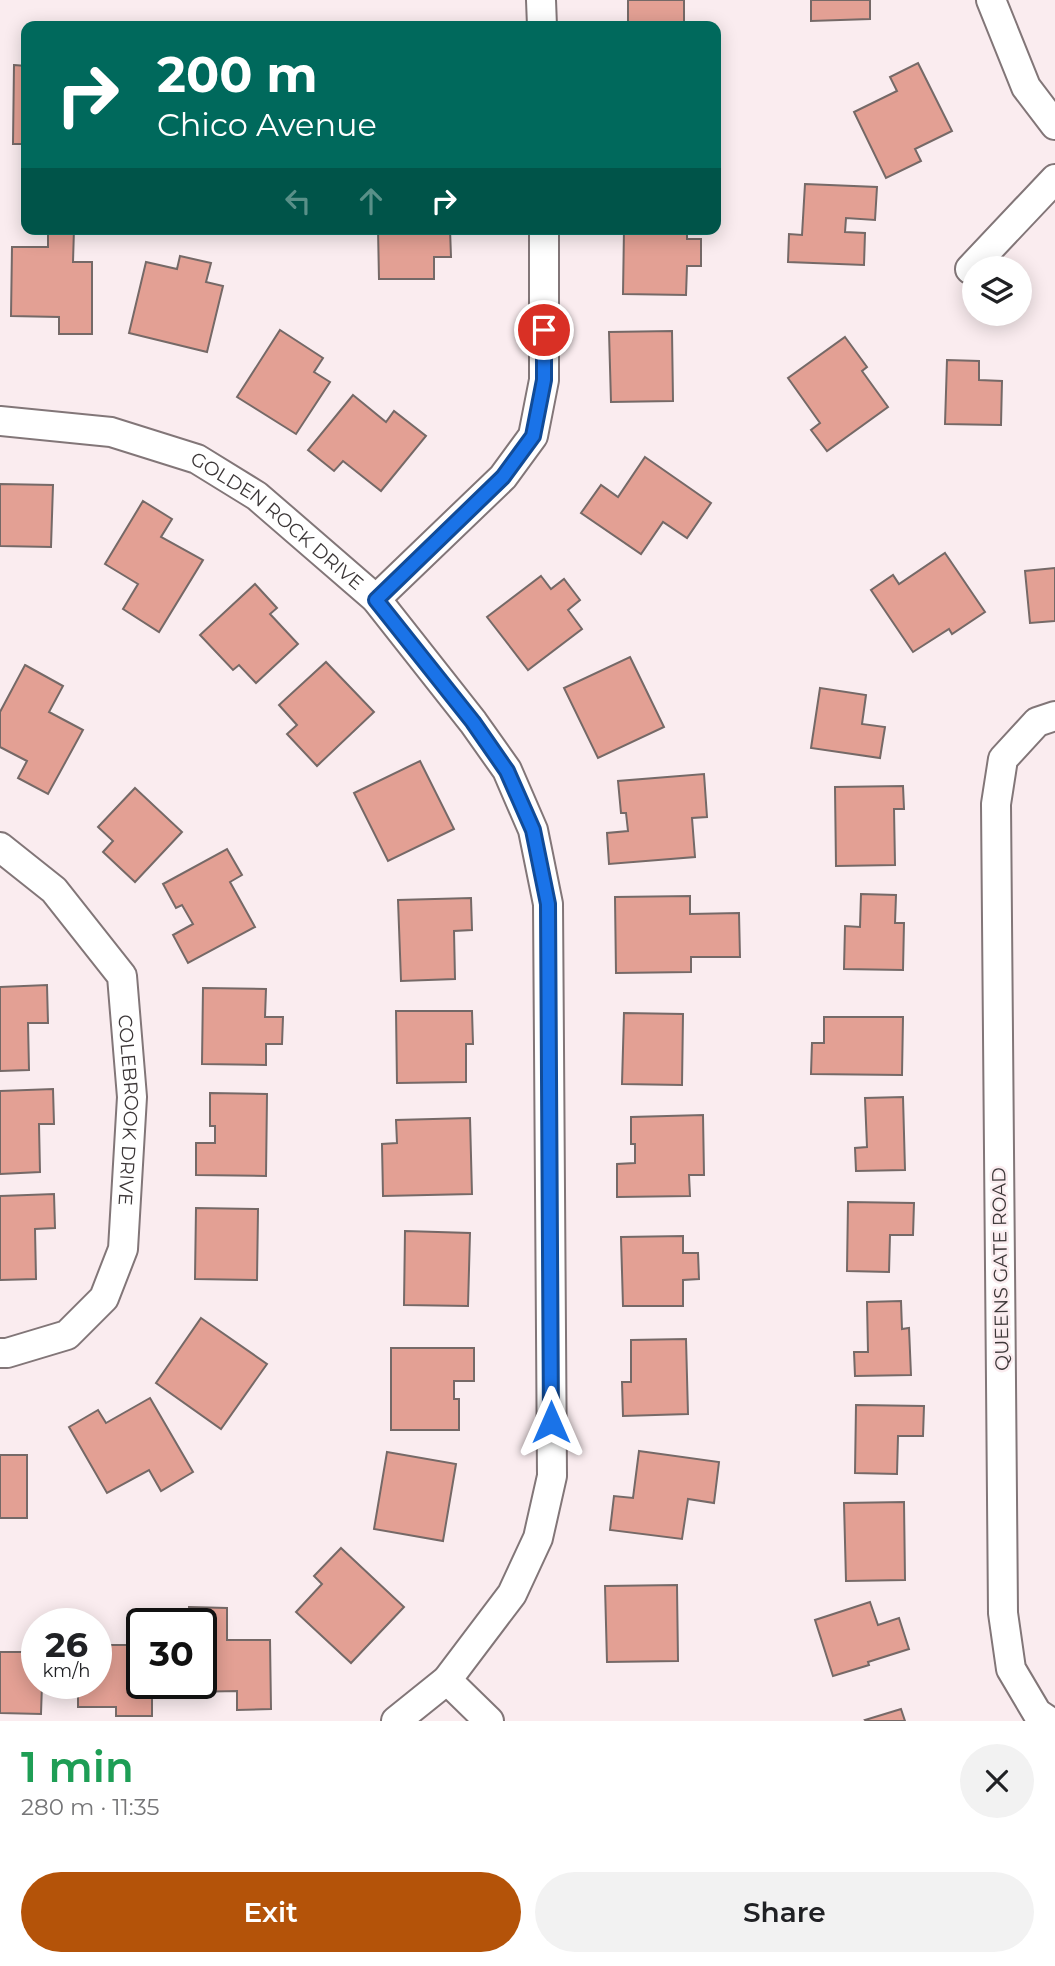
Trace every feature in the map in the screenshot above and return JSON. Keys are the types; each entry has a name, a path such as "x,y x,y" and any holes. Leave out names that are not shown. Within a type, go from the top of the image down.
{"street":[{"path":"541,0 542,21"},
{"path":"991,0 1026,87 1055,125"},
{"path":"982,256 1055,178"},
{"path":"376,600 503,477 533,436 544,380 544,235"},
{"name":"GOLDEN ROCK DRIVE","path":"0,421 111,432 197,459 257,496 376,600 473,722 507,771 533,830 548,904 552,1476 538,1538 512,1594 447,1680 396,1721"},
{"name":"QUEENS GATE ROAD","path":"1048,1721 1037,1713 1011,1669 1003,1614 996,804 1003,759 1037,722 1055,716"},
{"name":"COLEBROOK DRIVE","path":"0,847 54,890 122,976 132,1097 123,1249 104,1298 66,1335 0,1353"},
{"path":"447,1680 489,1721"}],"building":[{"path":"628,0 684,0 684,21 628,21"},
{"path":"811,0 870,0 870,19 811,21"},
{"path":"918,63 952,131 915,149 921,161 886,178 854,112 897,91 890,77"},
{"path":"14,65 21,66 21,144 13,144"},
{"path":"805,184 877,187 875,220 846,218 845,232 865,233 864,265 788,262 789,234 802,235"},
{"path":"48,235 74,235 73,262 92,262 92,334 59,334 59,317 11,316 12,247 48,247"},
{"path":"378,235 450,235 451,257 434,257 434,279 379,279"},
{"path":"624,235 687,235 687,239 701,239 701,266 687,266 686,295 623,294"},
{"path":"180,256 211,263 206,282 223,286 207,352 129,333 146,262 177,269"},
{"path":"280,330 323,358 314,372 330,382 296,434 237,397"},
{"path":"672,331 673,401 611,402 609,332"},
{"path":"845,337 867,367 862,371 888,407 827,451 811,430 820,423 788,378"},
{"path":"947,360 979,361 979,380 1002,381 1001,425 945,424"},
{"path":"353,395 386,422 394,411 426,436 381,491 343,461 334,471 308,450"},
{"path":"645,457 711,503 687,538 663,522 641,554 581,513 601,485 618,497"},
{"path":"0,484 53,485 51,547 0,546"},
{"path":"143,501 172,519 161,537 203,560 159,632 123,609 138,584 105,564"},
{"path":"945,553 985,612 952,634 949,629 913,652 871,590 893,575 899,584"},
{"path":"1055,568 1055,621 1030,623 1025,571"},
{"path":"541,576 551,589 564,579 580,600 568,610 582,629 528,670 487,617"},
{"path":"255,584 277,608 270,614 298,644 256,683 239,665 233,670 200,635"},
{"path":"630,657 664,727 598,758 564,688"},
{"path":"326,662 374,712 317,766 287,734 297,725 279,705"},
{"path":"25,665 63,686 49,712 83,730 48,794 18,778 27,761 0,747 0,712"},
{"path":"820,688 866,695 862,724 885,727 880,758 811,748"},
{"path":"420,761 454,829 388,861 354,793"},
{"path":"704,774 707,817 692,818 695,857 609,864 607,833 628,831 626,813 621,813 618,781"},
{"path":"903,786 904,809 894,809 895,865 836,866 835,787"},
{"path":"135,788 182,832 135,882 103,852 113,841 98,827"},
{"path":"227,849 242,875 230,882 255,927 188,963 173,935 193,924 182,905 176,908 163,884"},
{"path":"861,894 896,895 895,923 904,923 903,970 844,969 845,926 860,927"},
{"path":"690,896 690,914 739,913 740,957 691,957 691,972 616,973 615,897"},
{"path":"471,898 472,930 454,931 455,979 401,981 398,900"},
{"path":"47,985 48,1023 28,1023 29,1070 0,1071 0,987"},
{"path":"203,988 266,989 265,1017 283,1017 282,1044 266,1044 266,1065 202,1064"},
{"path":"396,1011 472,1011 473,1044 466,1044 466,1082 397,1083"},
{"path":"624,1013 683,1014 682,1085 622,1084"},
{"path":"824,1017 903,1017 902,1075 811,1074 812,1043 824,1043"},
{"path":"53,1089 54,1124 39,1124 40,1172 0,1174 0,1091"},
{"path":"210,1093 267,1094 266,1176 196,1175 196,1143 215,1143 215,1126 210,1126"},
{"path":"903,1097 905,1170 856,1171 855,1148 867,1147 865,1098"},
{"path":"703,1115 704,1175 689,1175 690,1196 617,1197 617,1164 635,1163 635,1144 631,1144 631,1117"},
{"path":"470,1118 472,1194 383,1196 382,1144 397,1143 396,1120"},
{"path":"54,1194 55,1228 35,1229 36,1279 0,1280 0,1196"},
{"path":"848,1202 914,1203 913,1235 890,1235 889,1272 847,1271"},
{"path":"196,1208 258,1209 257,1280 195,1279"},
{"path":"405,1231 470,1233 468,1306 404,1305"},
{"path":"683,1236 683,1253 698,1253 699,1279 683,1280 683,1306 623,1306 621,1237"},
{"path":"901,1301 902,1329 909,1328 911,1375 855,1376 854,1352 868,1352 867,1302"},
{"path":"201,1318 267,1364 221,1429 156,1383"},
{"path":"686,1339 688,1414 623,1416 622,1382 631,1382 631,1340"},
{"path":"391,1348 474,1348 474,1381 454,1381 454,1399 459,1399 459,1430 391,1430"},
{"path":"150,1398 193,1472 161,1491 149,1470 107,1493 69,1427 98,1410 106,1423"},
{"path":"856,1405 924,1406 923,1436 898,1436 897,1474 855,1473"},
{"path":"639,1451 719,1462 714,1503 688,1499 682,1539 610,1530 614,1496 633,1498"},
{"path":"387,1452 456,1464 443,1541 374,1529"},
{"path":"0,1455 27,1455 27,1518 0,1518"},
{"path":"904,1502 905,1580 846,1581 844,1503"},
{"path":"341,1548 404,1607 351,1663 296,1612 322,1584 314,1576"},
{"path":"677,1585 678,1661 607,1662 605,1586"},
{"path":"870,1602 878,1625 899,1618 909,1649 833,1676 815,1620"},
{"path":"189,1607 227,1608 227,1640 270,1640 271,1709 237,1710 237,1691 217,1691 217,1608"},
{"path":"112,1645 126,1645 126,1699 152,1699 152,1716 116,1716 116,1707 78,1707 78,1699 112,1699"},
{"path":"0,1652 21,1652 21,1699 42,1699 41,1714 0,1713"},
{"path":"901,1709 905,1721 865,1720"}],"route":[{"path":"544,330 544,380 533,436 503,477 376,600 473,722 507,771 533,830 548,904 551,1422"}]}
